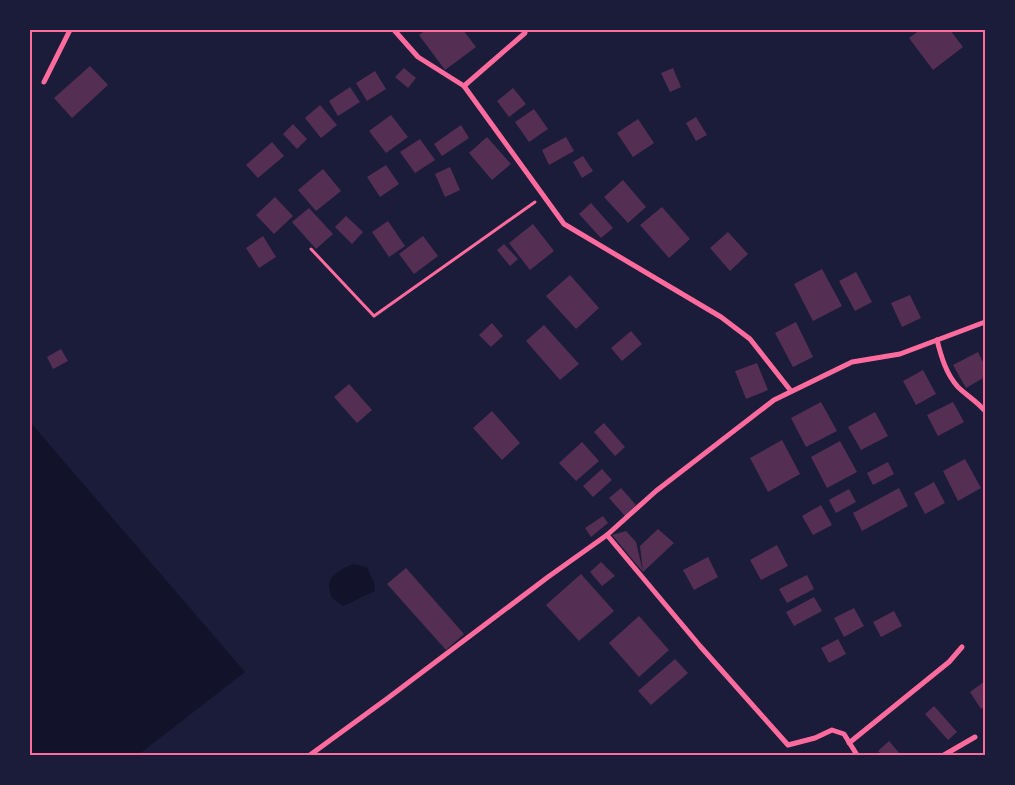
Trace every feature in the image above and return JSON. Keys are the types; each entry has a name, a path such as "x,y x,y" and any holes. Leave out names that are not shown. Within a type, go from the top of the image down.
{"street":[{"path":"44,82 70,30"},
{"path":"394,30 418,57 464,86 564,224 721,317 750,339 791,391"},
{"path":"464,86 524,34 525,30"},
{"path":"310,755 607,535 672,479 774,400 852,362 900,354 985,322"},
{"path":"937,340 944,366 957,386 979,403 985,411"},
{"path":"607,535 700,646 788,745 815,738 832,730 844,734 857,755"},
{"path":"849,743 950,662 962,647"},
{"path":"944,755 975,737"}],"path":[{"path":"311,249 374,316 544,196"}],"shaded area":[{"path":"30,422 245,672 138,755 30,755"},
{"path":"354,564 367,567 374,583 375,591 343,606 332,598 329,587 330,581 338,572"}],"building":[{"path":"426,30 463,30 476,47 445,70 419,35"},
{"path":"920,30 950,30 963,47 933,70 909,38"},
{"path":"90,66 108,85 72,118 54,98"},
{"path":"404,68 416,78 408,88 395,77"},
{"path":"673,68 681,87 670,92 661,73"},
{"path":"375,71 386,89 367,101 356,83"},
{"path":"350,87 360,102 338,116 329,101"},
{"path":"513,88 526,104 509,117 497,101"},
{"path":"320,105 337,125 321,138 305,118"},
{"path":"534,109 548,129 529,142 515,122"},
{"path":"391,115 408,137 386,153 369,131"},
{"path":"696,117 707,135 696,141 686,123"},
{"path":"638,119 654,143 633,157 617,133"},
{"path":"293,124 307,139 297,149 283,134"},
{"path":"461,125 469,138 442,156 434,144"},
{"path":"487,137 511,164 492,180 469,153"},
{"path":"566,137 574,151 549,165 542,150"},
{"path":"420,139 435,160 415,173 400,152"},
{"path":"272,142 284,156 258,178 246,165"},
{"path":"583,156 593,171 582,178 573,162"},
{"path":"386,165 399,184 380,197 367,177"},
{"path":"450,167 460,190 445,197 435,174"},
{"path":"323,169 341,191 316,211 298,190"},
{"path":"623,180 646,207 628,223 604,197"},
{"path":"275,197 293,216 274,234 256,215"},
{"path":"591,203 613,228 601,238 579,214"},
{"path":"662,207 690,239 669,258 640,225"},
{"path":"309,208 333,234 316,249 292,222"},
{"path":"346,216 363,232 352,244 335,227"},
{"path":"388,221 405,246 389,257 372,232"},
{"path":"533,224 554,251 530,270 509,243"},
{"path":"728,232 748,254 730,271 710,248"},
{"path":"263,236 276,257 259,268 246,248"},
{"path":"423,236 438,256 414,274 399,254"},
{"path":"504,244 518,259 510,266 497,250"},
{"path":"822,269 842,306 813,321 794,284"},
{"path":"856,272 872,302 855,311 839,281"},
{"path":"570,275 599,308 576,329 546,296"},
{"path":"910,295 921,318 902,327 891,303"},
{"path":"796,322 813,357 793,367 775,333"},
{"path":"492,323 503,336 491,347 479,335"},
{"path":"544,325 579,364 560,380 526,341"},
{"path":"631,331 642,344 622,361 611,348"},
{"path":"61,349 68,361 53,369 47,357"},
{"path":"978,352 985,366 985,377 966,388 953,365"},
{"path":"757,363 768,390 746,399 735,371"},
{"path":"923,370 936,394 916,405 903,381"},
{"path":"349,384 372,410 357,423 334,397"},
{"path":"821,402 837,431 806,447 791,418"},
{"path":"953,402 964,422 938,436 927,415"},
{"path":"492,411 520,443 502,460 473,428"},
{"path":"875,412 888,436 861,450 848,427"},
{"path":"604,423 625,447 615,456 594,432"},
{"path":"782,440 800,474 768,492 750,458"},
{"path":"840,441 857,472 827,488 811,457"},
{"path":"582,442 599,461 576,481 559,463"},
{"path":"965,459 981,488 958,501 943,471"},
{"path":"888,462 894,474 873,485 867,473"},
{"path":"602,469 612,480 593,497 583,486"},
{"path":"934,482 945,503 925,514 914,493"},
{"path":"621,488 636,505 625,516 609,498"},
{"path":"899,488 908,506 862,531 853,513"},
{"path":"849,489 856,502 836,513 829,500"},
{"path":"821,505 832,525 813,535 802,516"},
{"path":"603,516 608,523 591,537 585,528"},
{"path":"658,529 674,543 643,572 640,546"},
{"path":"626,531 636,542 643,572 612,535"},
{"path":"777,545 788,566 761,580 750,560"},
{"path":"708,557 718,577 694,590 683,570"},
{"path":"601,562 615,576 602,586 590,572"},
{"path":"406,568 464,634 446,650 387,584"},
{"path":"581,574 614,611 579,641 546,605"},
{"path":"807,575 814,589 787,603 779,589"},
{"path":"814,597 822,611 794,626 786,612"},
{"path":"854,608 864,626 844,637 834,618"},
{"path":"894,611 902,626 881,637 873,622"},
{"path":"639,616 669,650 639,677 609,643"},
{"path":"838,639 846,654 829,663 821,648"},
{"path":"675,659 688,673 651,705 638,691"},
{"path":"985,681 985,706 981,709 970,692"},
{"path":"934,706 957,732 948,740 925,714"},
{"path":"889,741 901,755 882,755 878,751"}]}
